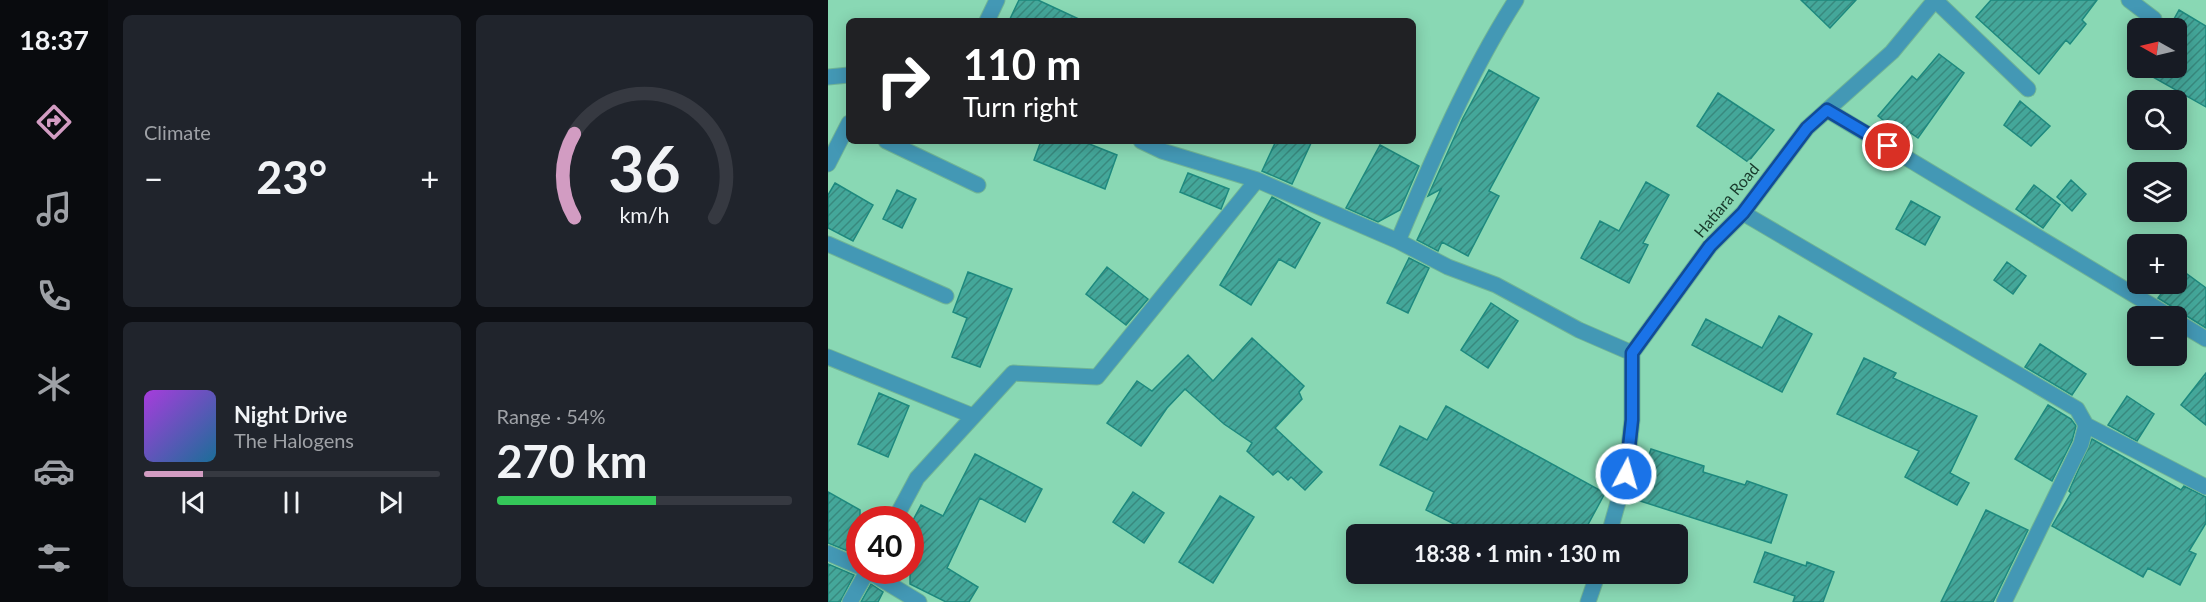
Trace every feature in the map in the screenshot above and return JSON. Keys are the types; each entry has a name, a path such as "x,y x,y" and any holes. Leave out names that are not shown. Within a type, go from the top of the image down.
{"street":[{"path":"988,18 997,0"},
{"path":"1398,241 1436,150 1493,37 1516,0"},
{"path":"1935,0 2028,90"},
{"name":"Hatiara Road","path":"1632,353 1710,246 1743,213 1807,128 1892,52 1935,0"},
{"path":"2128,0 2153,18"},
{"path":"828,76 846,75"},
{"path":"1827,110 2152,306"},
{"path":"828,164 846,129"},
{"path":"892,144 978,185"},
{"path":"1148,144 1183,158 1257,180 1398,241 1632,353 1632,420 1626,474 1612,524"},
{"path":"902,506 916,478 1013,373 1097,377 1257,180"},
{"path":"1743,213 2077,409 2086,425 2206,487"},
{"path":"828,244 946,296"},
{"path":"2187,328 2206,339"},
{"path":"828,357 973,416"},
{"path":"2004,602 2081,444 2086,425"},
{"path":"828,553 846,561"},
{"path":"850,602 860,584"},
{"path":"890,584 919,602"},
{"path":"1587,602 1594,584"}],"building":[{"path":"1019,0 1038,0 1077,18 1010,18"},
{"path":"1801,0 1856,0 1830,28"},
{"path":"1991,0 2097,0 2082,20 2086,24 2070,44 2066,40 2039,74 1976,17"},
{"path":"2179,10 2206,26 2206,107 2187,96 2187,90 2176,90 2155,78 2187,78 2187,18 2175,18"},
{"path":"1939,54 1964,73 1918,138 1899,125 1895,130 1878,116 1912,76 1917,80"},
{"path":"1489,70 1539,98 1489,191 1499,196 1468,256 1442,242 1438,251 1417,240 1441,189 1428,196 1463,118"},
{"path":"1718,93 1774,130 1748,162 1697,126"},
{"path":"2020,101 2050,126 2031,146 2004,125"},
{"path":"1040,144 1090,144 1117,155 1105,189 1034,160"},
{"path":"1275,144 1311,144 1292,184 1262,171"},
{"path":"1380,145 1419,166 1400,210 1378,222 1346,208"},
{"path":"1188,173 1229,189 1221,209 1180,192"},
{"path":"2071,180 2086,194 2072,211 2057,197"},
{"path":"1646,182 1669,195 1643,243 1648,245 1629,283 1581,258 1600,221 1619,231"},
{"path":"835,183 873,205 853,241 828,228 828,195"},
{"path":"2034,185 2060,205 2043,228 2016,209"},
{"path":"897,190 916,199 902,228 883,219"},
{"path":"1272,197 1320,223 1295,268 1279,259 1251,305 1220,285"},
{"path":"1911,201 1940,217 1925,245 1896,229"},
{"path":"1409,258 1429,268 1408,313 1387,303"},
{"path":"2007,262 2026,276 2013,294 1994,280"},
{"path":"1107,267 1148,299 1126,325 1086,294"},
{"path":"968,272 1012,289 980,367 952,357 967,318 953,312"},
{"path":"2187,274 2206,288 2206,328 2187,316 2187,306 2171,306 2158,298 2161,294 2187,294"},
{"path":"1491,303 1518,321 1488,368 1461,350"},
{"path":"1779,316 1812,334 1782,392 1692,345 1706,319 1762,348"},
{"path":"1252,338 1304,386 1299,392 1302,399 1275,428 1322,472 1305,490 1291,477 1288,480 1278,471 1273,475 1247,451 1252,443 1224,424 1185,389 1167,408 1141,446 1107,423 1137,381 1152,391 1188,355 1213,381"},
{"path":"2040,344 2086,374 2072,395 2025,367"},
{"path":"1864,358 1896,373 1893,378 1977,416 1950,473 1969,483 1957,505 1905,477 1919,451 1837,414"},
{"path":"2206,373 2206,425 2181,405"},
{"path":"879,393 909,406 888,457 858,444"},
{"path":"2127,396 2154,414 2137,441 2108,425"},
{"path":"2048,405 2071,419 2076,426 2072,441 2052,481 2015,459"},
{"path":"1446,406 1605,493 1588,524 1454,524 1426,510 1434,492 1380,465 1400,426 1427,440"},
{"path":"2092,439 2181,490 2184,486 2206,497 2206,523 2189,551 2196,554 2180,585 2148,568 2143,577 2052,526 2071,493 2069,491"},
{"path":"1651,449 1704,466 1703,472 1745,485 1747,481 1787,495 1771,543 1634,499"},
{"path":"975,454 1042,489 1025,522 980,498 947,568 978,587 969,602 946,602 910,584 924,584 924,506 943,516"},
{"path":"828,492 853,506 846,506 846,550 828,543"},
{"path":"1133,492 1164,513 1144,543 1113,522"},
{"path":"1220,496 1254,517 1213,583 1179,562"},
{"path":"1986,510 2028,530 1993,602 1941,602"},
{"path":"1765,552 1806,566 1807,562 1834,572 1823,602 1793,602 1795,596 1754,582"},
{"path":"828,564 846,572 846,584 849,584 840,602 828,602"},
{"path":"871,584 883,592 878,602 861,602"}],"route":[{"path":"1626,474 1632,420 1632,353 1710,246 1743,213 1807,128 1827,110 1888,146"}]}
